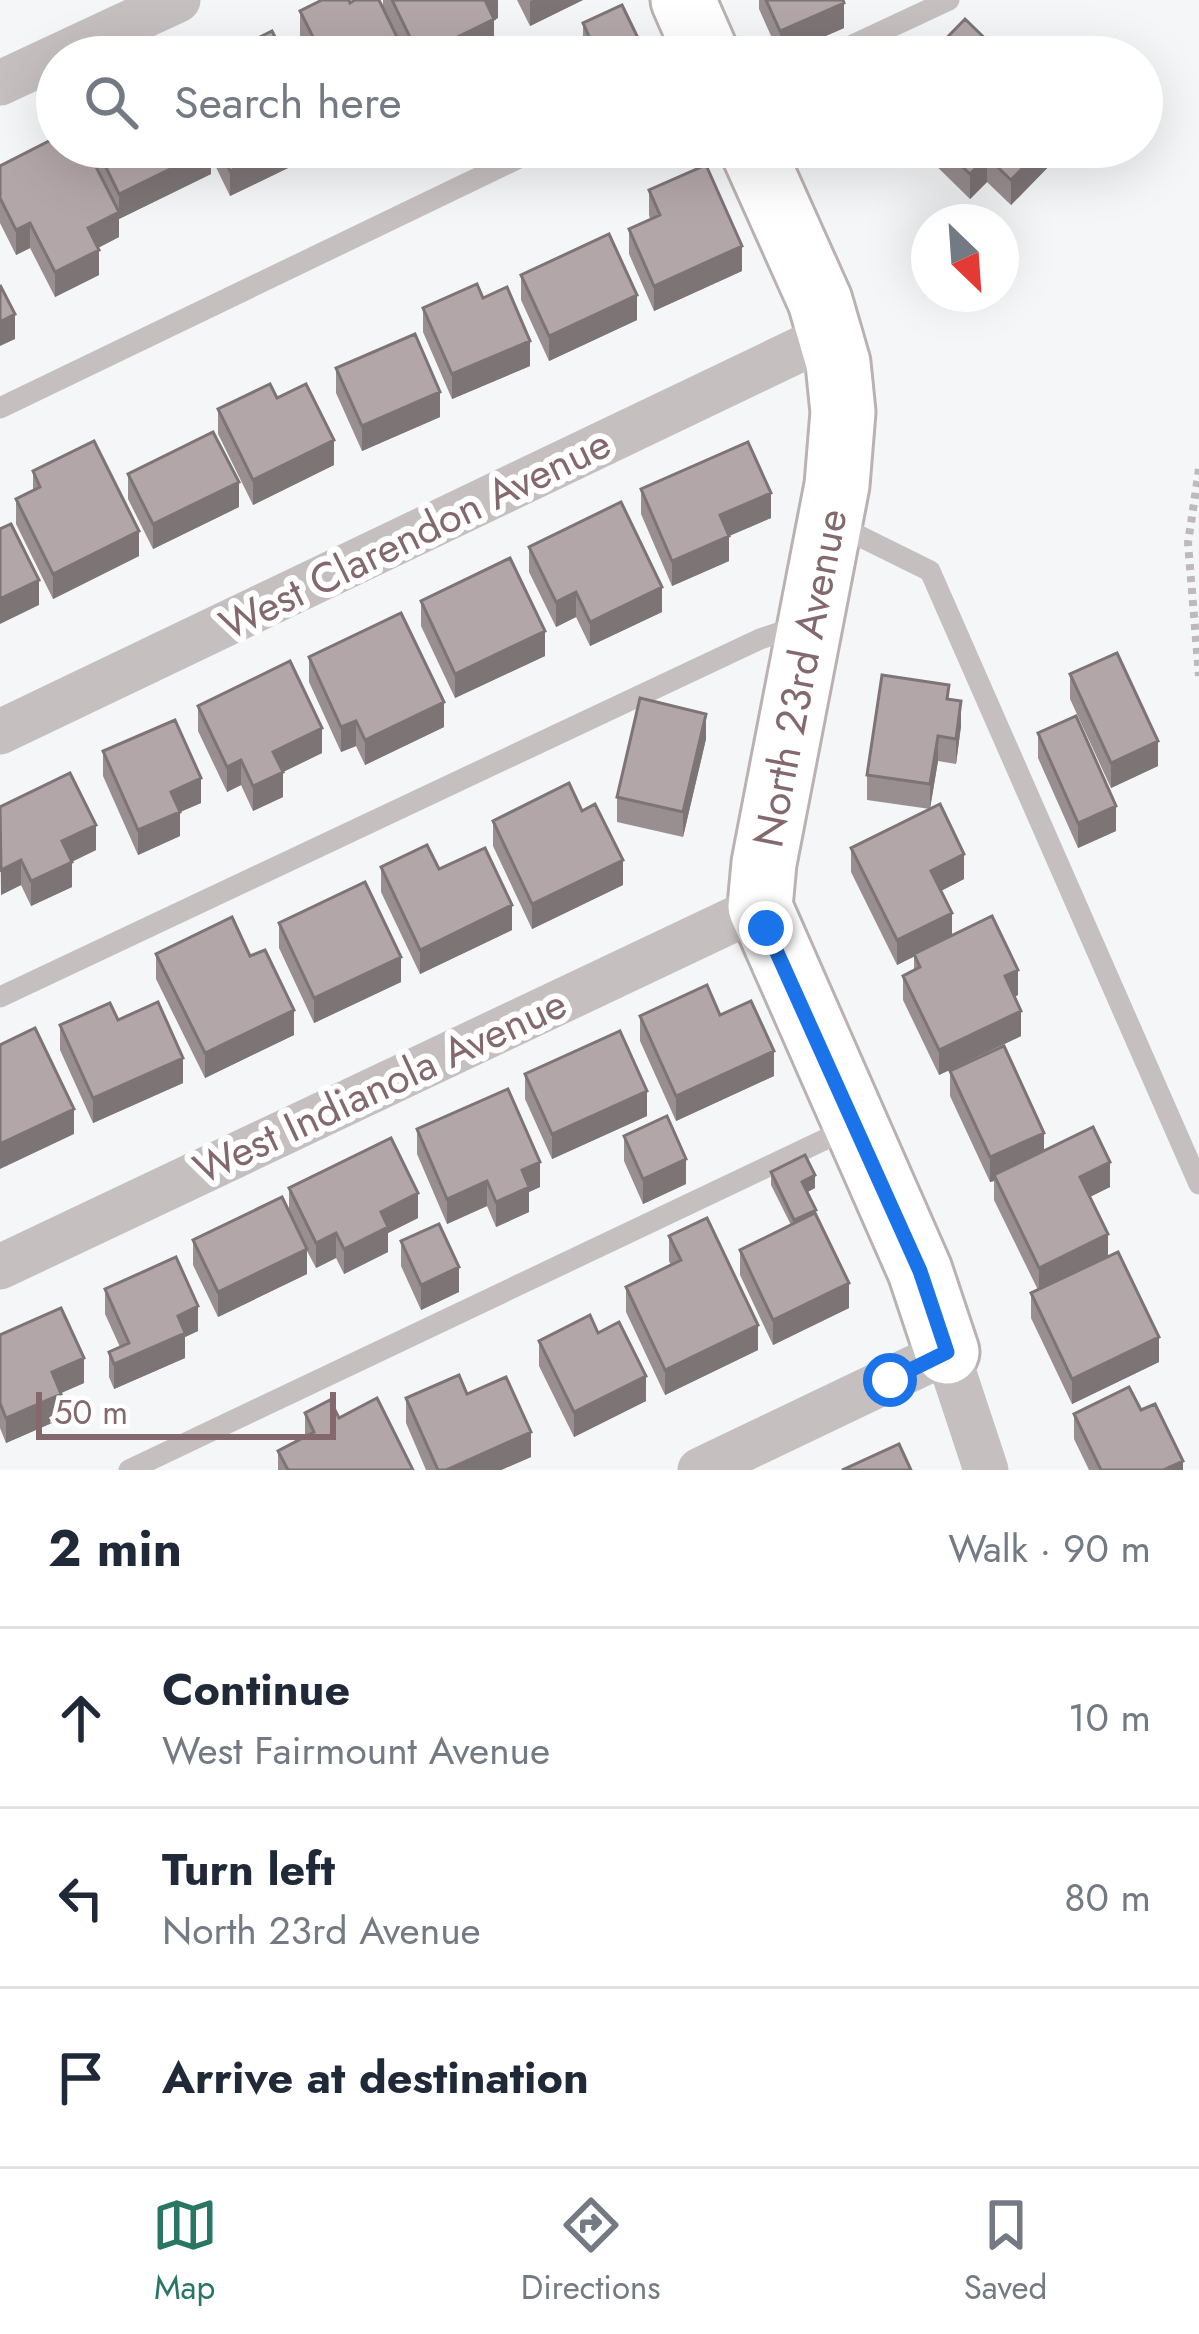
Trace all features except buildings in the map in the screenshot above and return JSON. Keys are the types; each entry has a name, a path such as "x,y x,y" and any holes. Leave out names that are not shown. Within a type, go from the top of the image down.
{"street":[{"path":"101,36 178,0"},
{"path":"682,0 699,36"},
{"path":"0,83 36,66"},
{"name":"North 23rd Avenue","path":"760,168 830,335 843,428 760,907 920,1271 986,1470"},
{"name":"West Clarendon Avenue","path":"0,732 830,335"},
{"name":"West Indianola Avenue","path":"0,1267 760,907"},
{"path":"700,1470 947,1352"}],"lane":[{"path":"872,36 949,0"},
{"path":"0,408 498,168"},
{"path":"829,520 930,571 1199,1184"},
{"path":"0,997 760,639 812,622"},
{"path":"129,1470 855,1126"}],"path":[{"path":"1199,469 1188,542 1199,676"}],"route":[{"path":"766,928 920,1271 947,1352 890,1380"}]}
